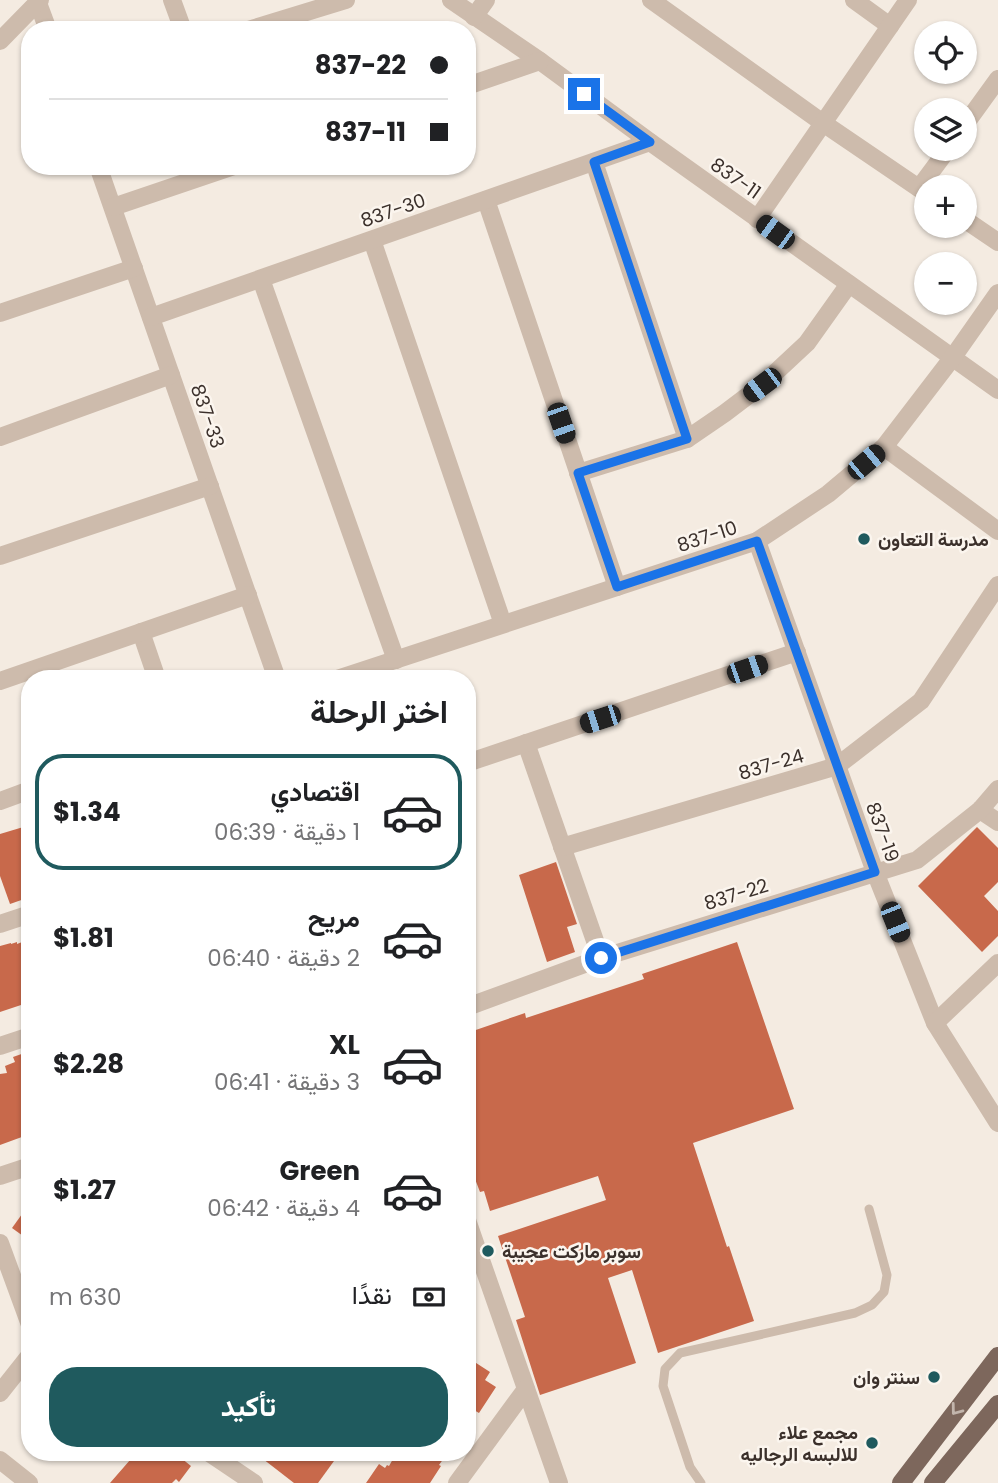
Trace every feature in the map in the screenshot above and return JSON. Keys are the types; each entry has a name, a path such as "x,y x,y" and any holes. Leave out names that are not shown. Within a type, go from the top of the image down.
{"main road":[{"path":"908,1480 998,1356"},
{"path":"933,1483 998,1404"}],"street":[{"path":"172,0 180,21"},
{"path":"277,21 346,0"},
{"name":"837-11","path":"451,0 998,390"},
{"path":"474,17 486,0"},
{"path":"651,0 914,185"},
{"path":"854,0 890,26"},
{"path":"757,219 908,0"},
{"path":"0,41 39,1 45,21"},
{"path":"476,83 540,61"},
{"path":"977,108 998,79"},
{"name":"837-30","path":"151,317 650,142"},
{"path":"594,162 687,439"},
{"name":"837-33","path":"100,175 274,670"},
{"path":"113,208 209,175"},
{"path":"486,200 617,587"},
{"path":"977,228 998,242"},
{"path":"372,240 503,624"},
{"path":"0,313 134,268"},
{"path":"261,279 396,660"},
{"path":"578,473 687,439 762,385 807,344 849,284"},
{"name":"837-10","path":"365,670 757,541 828,494 884,447 998,293"},
{"path":"0,437 171,375"},
{"path":"884,447 998,531"},
{"path":"0,556 210,486"},
{"name":"837-19","path":"757,541 875,872 935,1023 998,1123"},
{"name":"837-24","path":"562,847 837,766 921,701 998,585"},
{"path":"32,670 248,595"},
{"path":"141,632 154,670"},
{"path":"476,760 797,652"},
{"path":"0,681 21,674"},
{"path":"526,743 601,958"},
{"name":"837-22","path":"476,1004 601,958 917,860 980,810 998,789"},
{"path":"0,800 21,793"},
{"path":"980,810 998,822"},
{"path":"0,924 21,917"},
{"path":"935,1023 998,963"},
{"path":"0,1046 21,1039"},
{"path":"0,1176 21,1169"},
{"path":"0,1243 21,1300"},
{"path":"476,1246 559,1483"},
{"path":"0,1393 21,1368"},
{"path":"476,1457 526,1389"},
{"path":"0,1460 29,1483"},
{"path":"221,1461 254,1483"},
{"path":"457,1483 473,1461"}],"lane":[{"path":"701,1483 690,1467 663,1386 664,1369 680,1353 855,1313 872,1306 884,1292 887,1275 869,1209"}],"building":[{"path":"977,827 998,848 998,882 984,896 998,911 998,936 982,952 918,886"},
{"path":"21,828 21,900 10,904 0,876 0,834"},
{"path":"556,862 577,924 567,927 575,952 547,962 519,875"},
{"path":"21,942 21,1005 0,1012 0,946"},
{"path":"737,942 794,1109 693,1143 754,1321 658,1353 632,1270 608,1278 636,1363 540,1395 516,1320 525,1317 498,1236 606,1200 598,1176 490,1211 484,1191 480,1192 476,1182 476,1030 525,1013 526,1018 644,979 642,974"},
{"path":"21,1054 21,1137 0,1145 0,1074 7,1073 5,1066 15,1062 13,1057"},
{"path":"21,1216 21,1234 12,1228"},
{"path":"476,1363 490,1372 485,1380 496,1387 479,1413 476,1411"},
{"path":"129,1461 185,1461 191,1466 179,1482 176,1479 172,1483 110,1483"},
{"path":"266,1461 334,1461 318,1483 294,1483"},
{"path":"392,1461 442,1461 430,1483 366,1483 379,1464 385,1468"}],"place":[{"name":"مدرسة التعاون","path":"864,539"},
{"name":"سوبر ماركت عجيبة","path":"488,1251"},
{"name":"سنتر وان","path":"934,1377"},
{"name":"مجمع علاء للالبسه الرجاليه","path":"872,1443"}],"route":[{"path":"584,94 650,142 594,162 687,439 578,473 617,587 757,541 875,872 601,958"}]}
